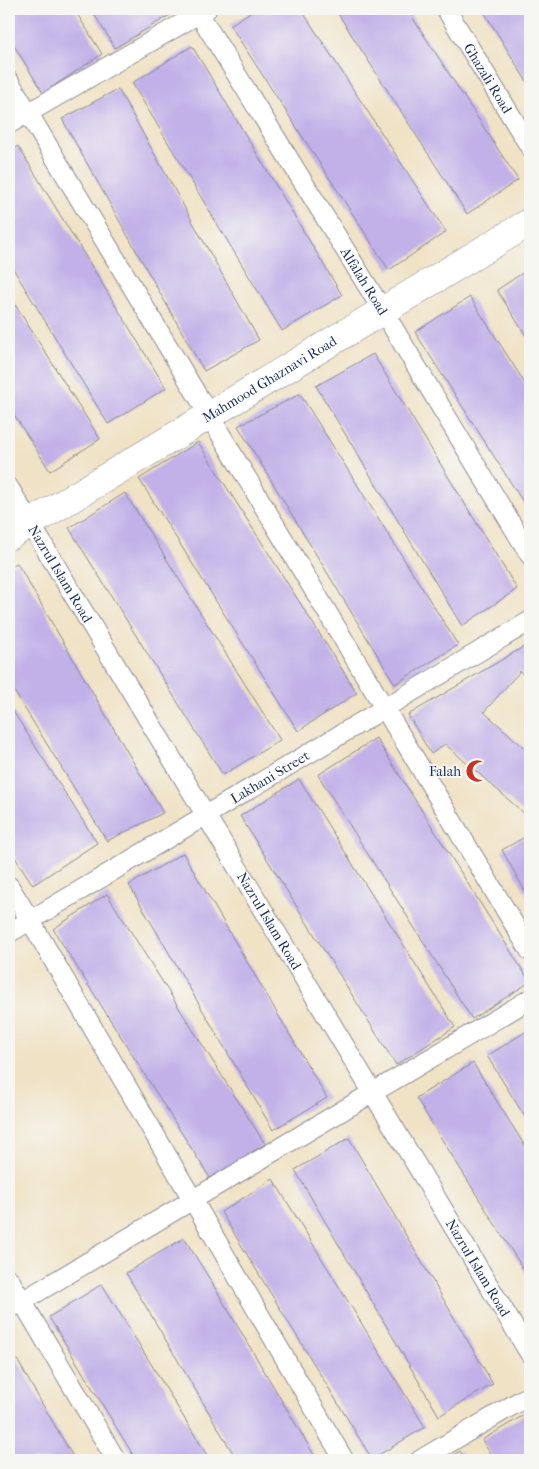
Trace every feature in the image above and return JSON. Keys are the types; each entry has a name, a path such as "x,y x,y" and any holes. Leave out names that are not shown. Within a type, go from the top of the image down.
{"street":[{"name":"Ghazali Road","path":"446,9 530,147"},
{"path":"9,124 200,10"},
{"name":"Alfalah Road","path":"200,10 530,555"},
{"path":"9,81 530,951"},
{"name":"Mahmood Ghaznavi Road","path":"19,529 530,222"},
{"name":"Nazrul Islam Road","path":"9,488 19,529 206,815 530,1354"},
{"name":"Lakhani Street","path":"9,933 530,621"},
{"path":"9,886 344,1460"},
{"path":"16,1305 530,999"},
{"path":"9,1279 16,1305 116,1460"},
{"path":"420,1460 530,1395"}],"building":[{"path":"9,9 74,9 102,54 43,93 9,37"},
{"path":"91,9 174,9 175,12 115,48"},
{"path":"255,9 301,9 446,232 389,270 230,25"},
{"path":"335,9 407,9 518,180 467,214"},
{"path":"482,9 530,9 530,87 497,33"},
{"path":"192,46 342,295 282,331 132,83"},
{"path":"118,89 259,340 204,371 62,119"},
{"path":"18,146 166,388 108,424 9,262 9,152"},
{"path":"530,268 530,342 497,290"},
{"path":"9,295 100,439 50,471 9,407"},
{"path":"470,297 530,391 530,513 415,332"},
{"path":"373,354 517,589 462,626 316,386"},
{"path":"300,394 458,645 395,684 238,426"},
{"path":"198,442 357,693 298,731 139,479"},
{"path":"125,493 280,740 223,775 69,528"},
{"path":"17,563 163,813 107,841 9,683 9,567"},
{"path":"530,643 530,682 520,671 484,712 530,753 530,810 526,815 445,744 431,754 408,715"},
{"path":"9,705 97,843 33,885 9,848"},
{"path":"376,738 530,982 472,1019 318,775"},
{"path":"299,779 455,1027 396,1065 240,816"},
{"path":"530,834 530,900 502,850"},
{"path":"183,853 327,1098 273,1130 129,885"},
{"path":"107,894 265,1144 210,1178 53,929"},
{"path":"530,1029 530,1125 487,1056"},
{"path":"473,1063 530,1154 530,1280 416,1098"},
{"path":"349,1138 493,1384 439,1416 295,1170"},
{"path":"273,1179 425,1427 372,1459 221,1212"},
{"path":"184,1238 317,1460 237,1460 126,1273"},
{"path":"102,1284 210,1460 136,1460 49,1317"},
{"path":"9,1345 29,1381 75,1460 9,1460"},
{"path":"524,1415 530,1426 530,1460 494,1460 482,1440"},
{"path":"460,1451 466,1460 445,1460"}],"place":[{"name":"Falah","path":"477,771"}]}
